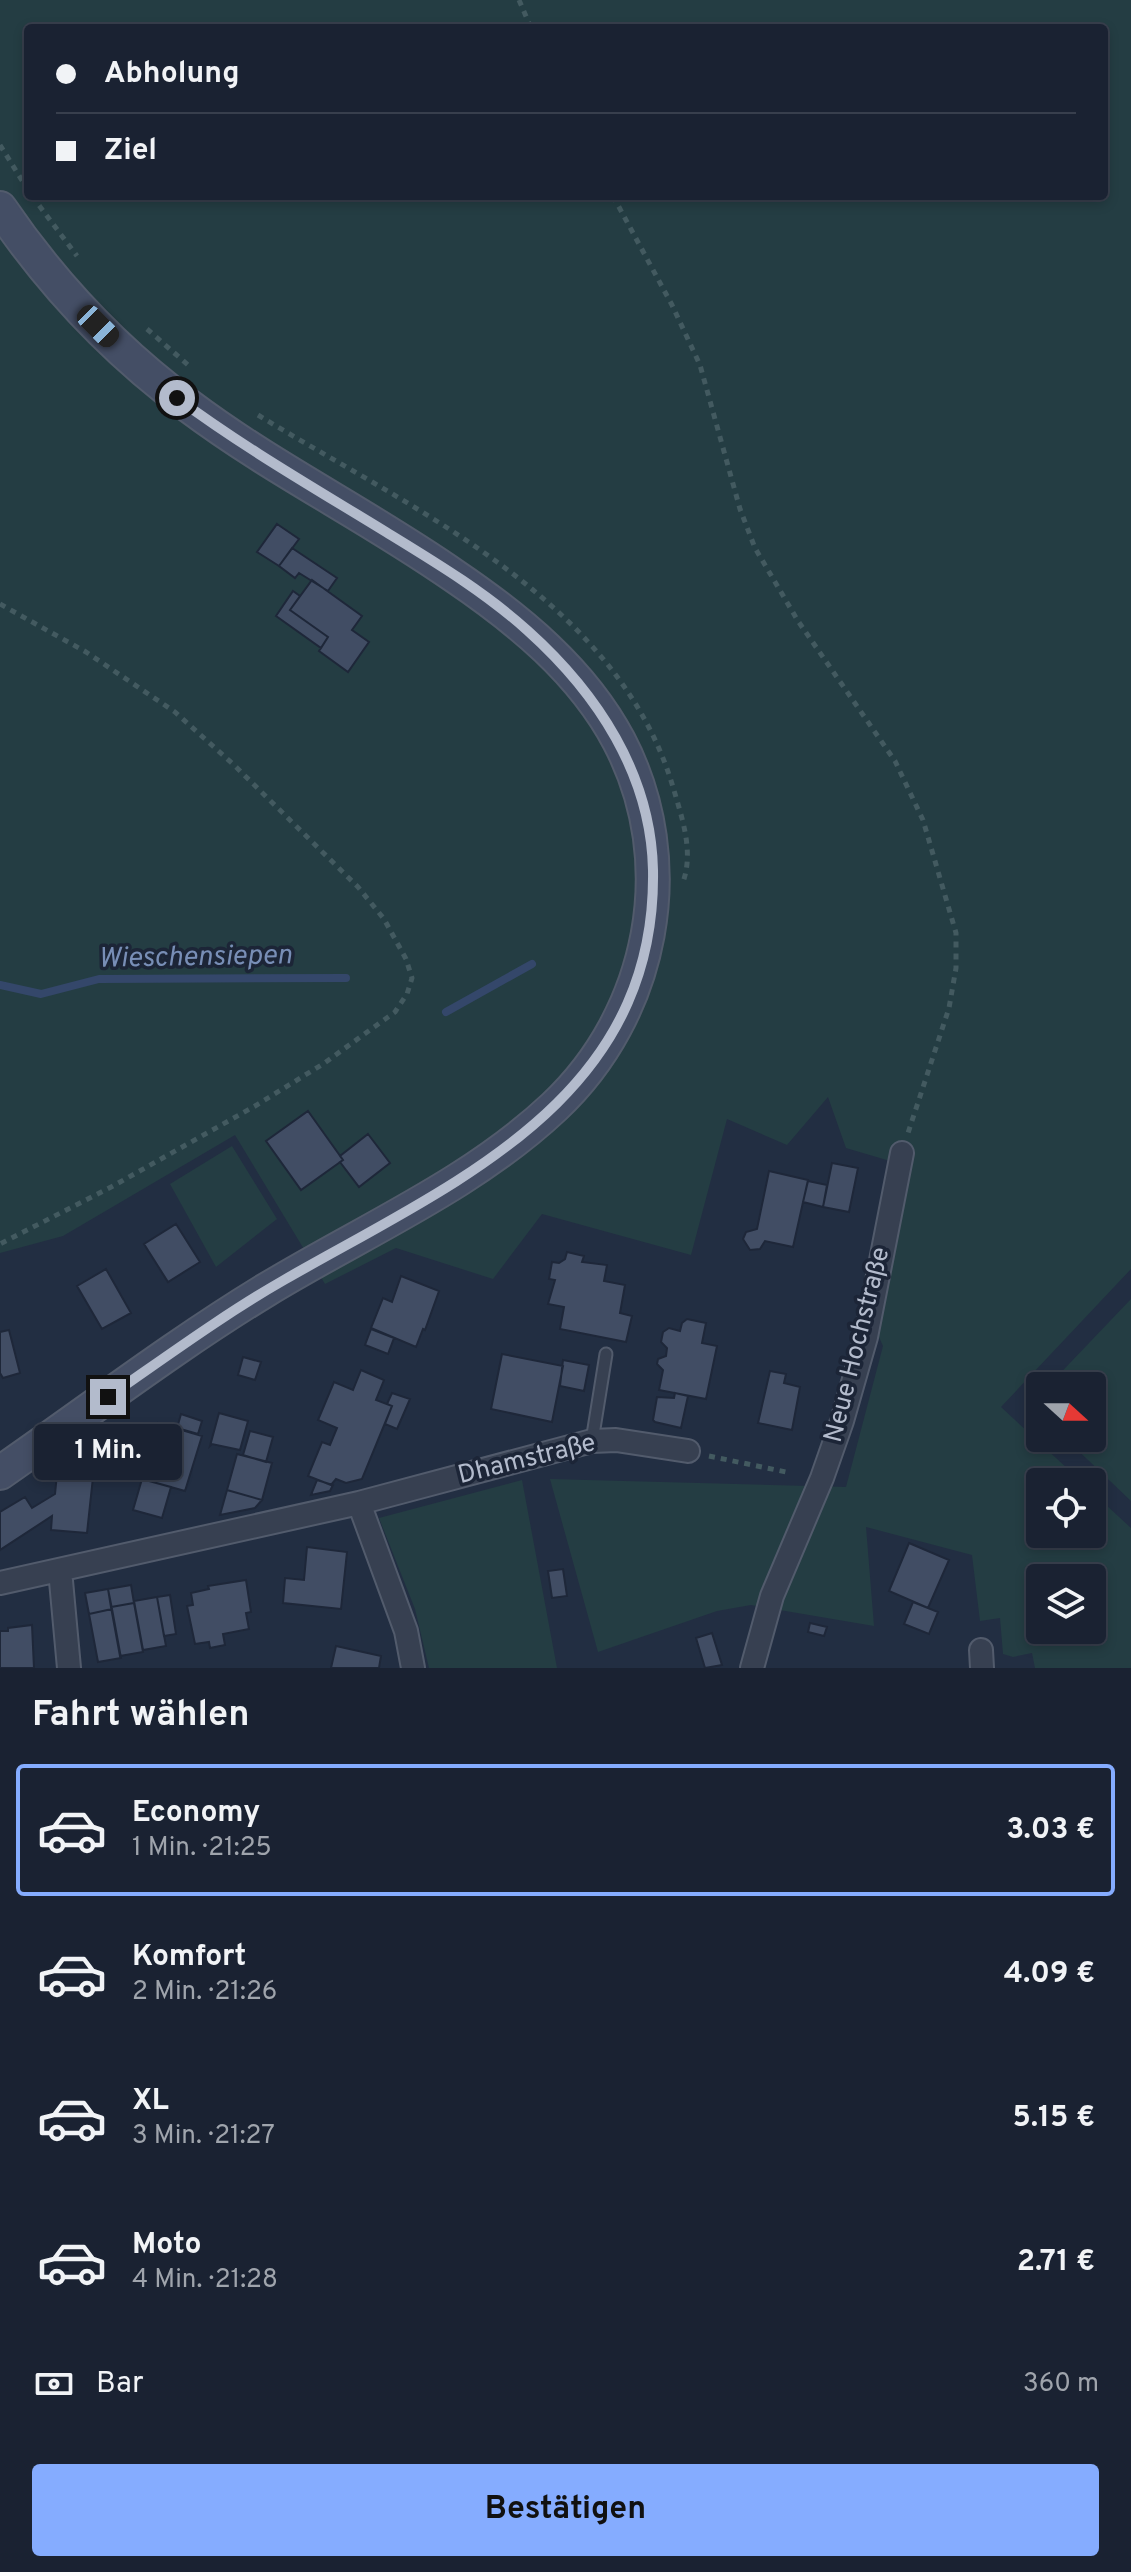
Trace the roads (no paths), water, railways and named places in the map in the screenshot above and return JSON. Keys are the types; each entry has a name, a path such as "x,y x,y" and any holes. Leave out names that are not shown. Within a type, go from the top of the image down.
{"main road":[{"path":"0,208 24,242 80,308 162,386 233,437 452,574 524,627 555,657 595,704 619,740 650,836 653,887 648,938 638,979 626,1009 585,1074 552,1109 487,1161 255,1297 8,1467"}],"street":[{"name":"Neue Hochstraße","path":"752,1668 764,1616 822,1478 842,1421 866,1337 902,1153"},
{"name":"Dhamstraße","path":"0,1583 359,1503 592,1441 616,1440 688,1451"},
{"path":"359,1503 406,1631 413,1668"},
{"path":"60,1570 69,1668"}],"lane":[{"path":"592,1441 606,1354"}],"waterway":[{"name":"Wieschensiepen","path":"446,1012 532,964"},
{"name":"Wieschensiepen","path":"0,985 41,994 99,979 346,978"}]}
